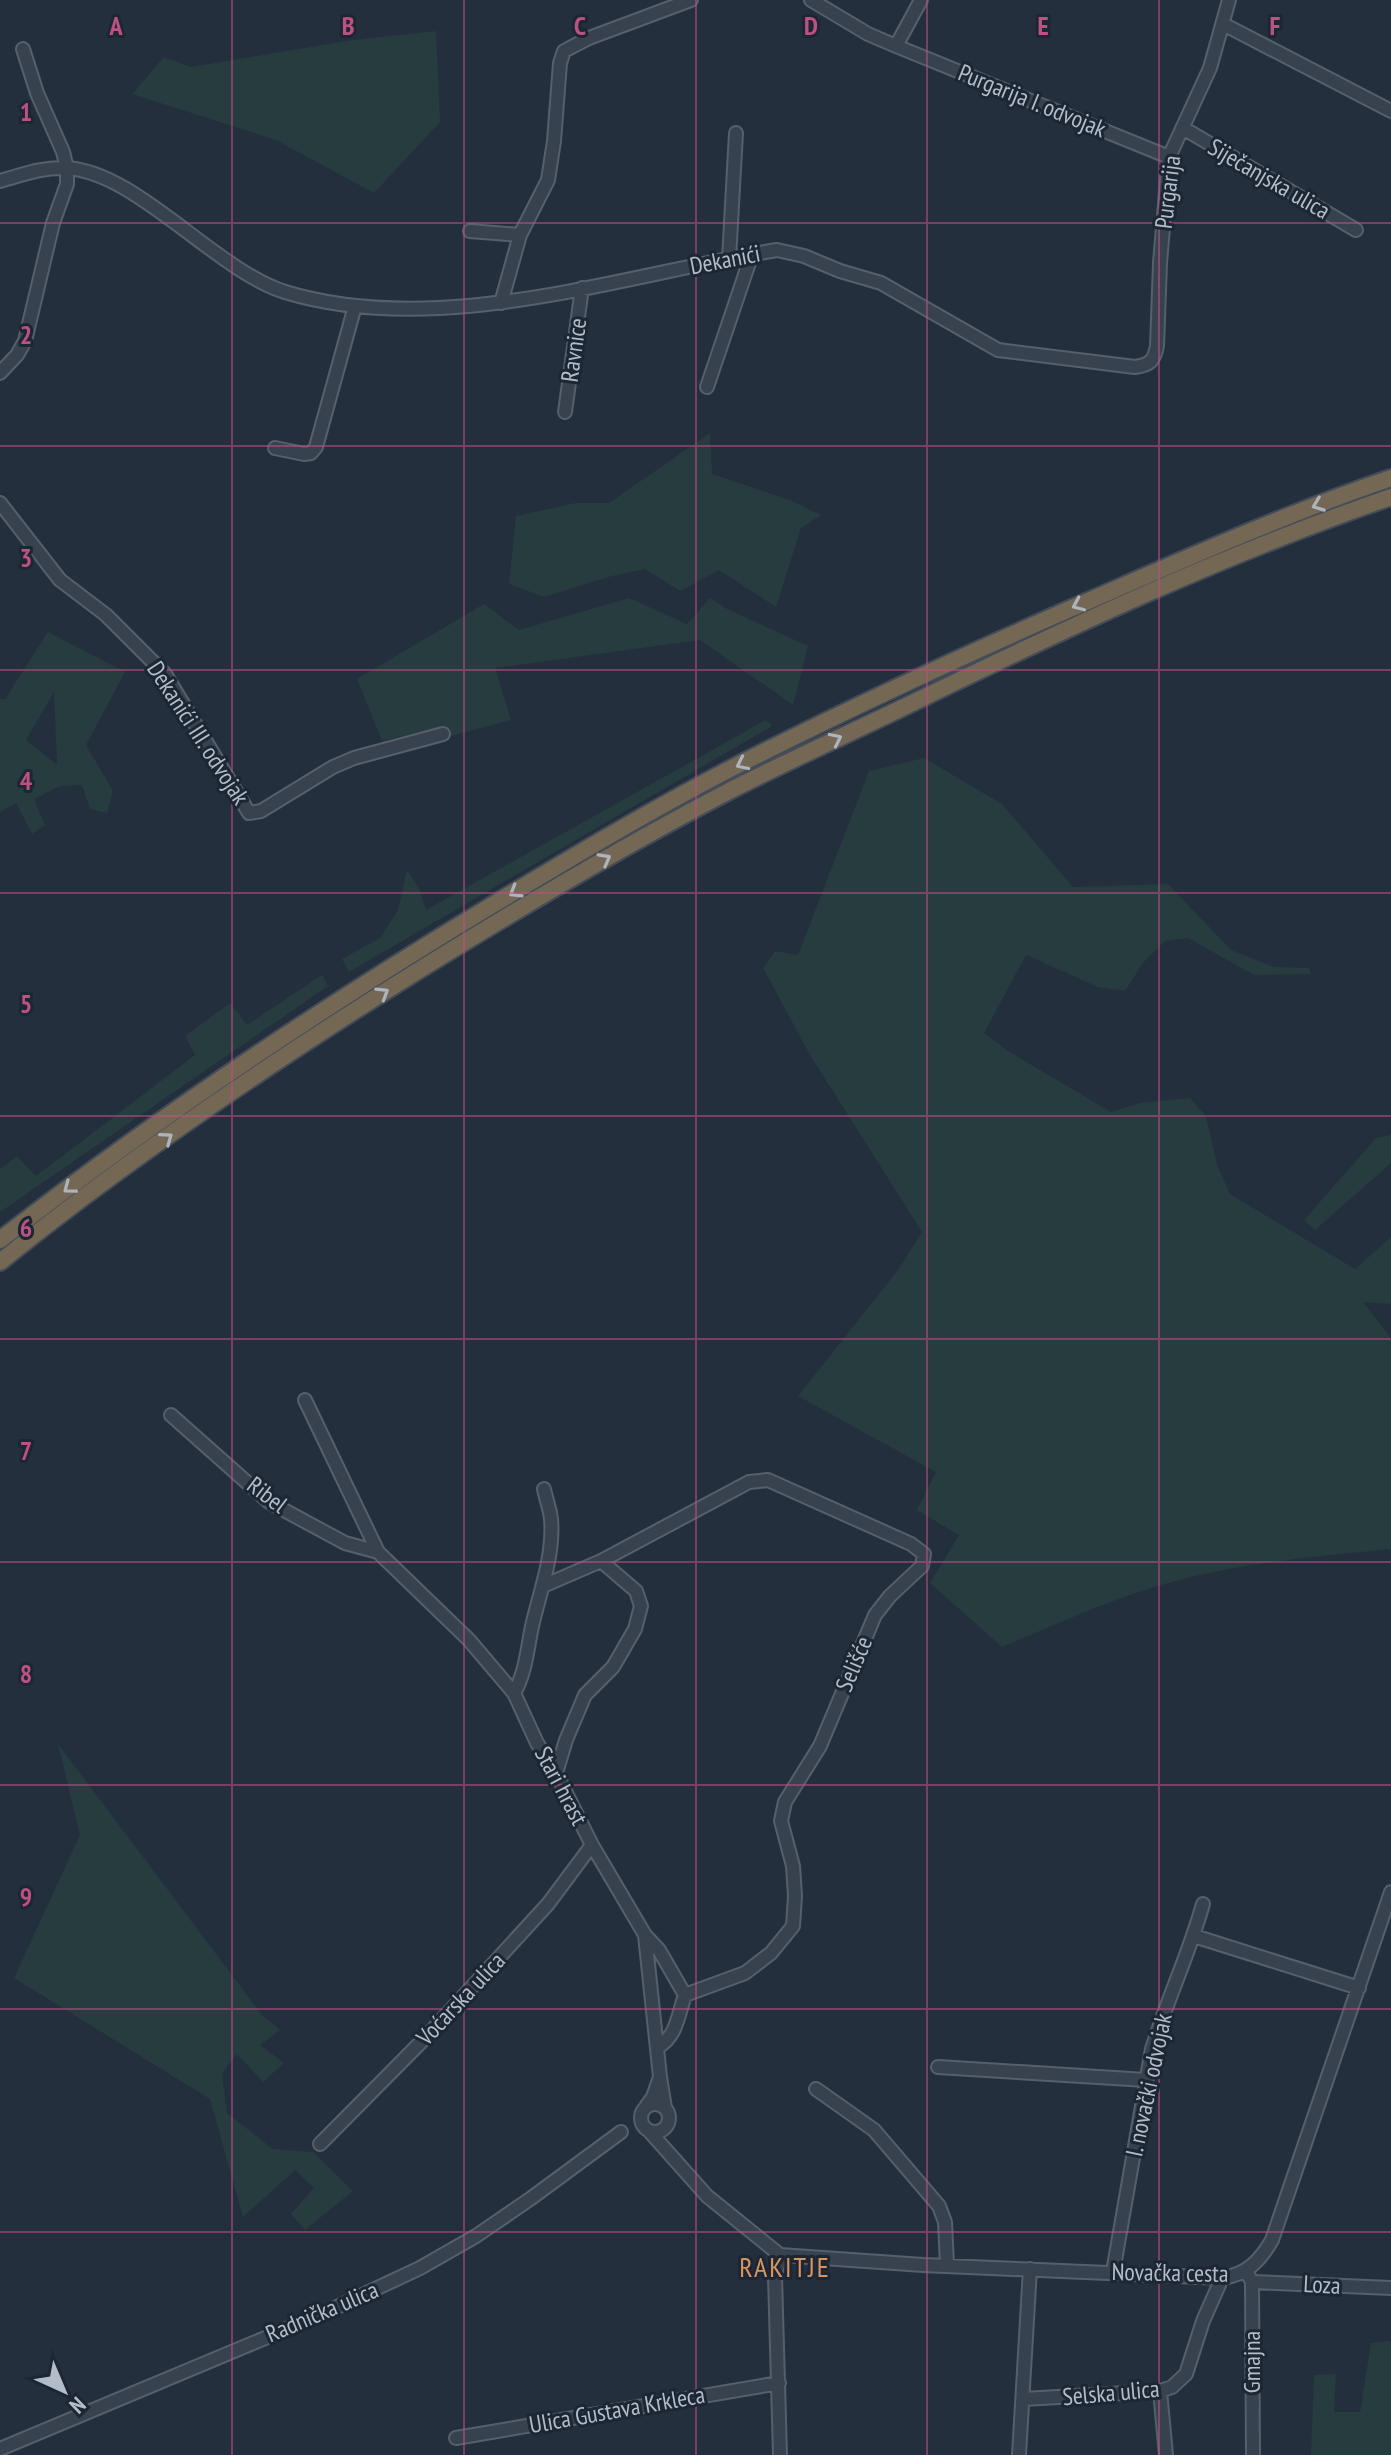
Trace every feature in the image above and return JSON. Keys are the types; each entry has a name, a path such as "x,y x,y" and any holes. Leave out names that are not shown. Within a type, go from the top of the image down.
{"highway":[{"path":"0,1240 142,1133 293,1029 597,842 733,768 991,644 1244,533 1391,478"},
{"path":"0,1262 179,1129 352,1012 652,833 733,789 999,661 1251,550 1391,497"}],"street":[{"path":"501,303 520,235 548,180 560,63 564,51 589,38 691,0"},
{"name":"Purgarija I. odvojak","path":"811,0 868,34 1169,157"},
{"path":"896,46 921,0"},
{"name":"Purgarija","path":"1157,346 1169,157 1210,68 1229,0"},
{"path":"1223,24 1391,111"},
{"path":"0,373 25,341 53,223 67,184 63,152 37,93 23,49"},
{"name":"Siječanjska ulica","path":"1183,128 1356,230"},
{"path":"729,259 736,133"},
{"name":"Dekanići","path":"0,181 36,170 67,168 82,171 122,186 247,274 284,292 355,306 389,309 501,303 777,250 804,256 881,283 998,350 1135,367 1148,365 1155,358 1157,346"},
{"path":"470,231 520,235"},
{"path":"707,387 752,254"},
{"name":"Ravnice","path":"565,412 582,288"},
{"path":"275,448 304,454 311,453 316,447 355,306"},
{"name":"Dekanići III. odvojak","path":"0,503 60,580 106,615 165,674 249,813 261,811 333,767 354,758 443,734"},
{"name":"Ribel","path":"305,1400 378,1552 469,1640 514,1693"},
{"name":"Ribel","path":"171,1415 269,1502 345,1543 378,1552"},
{"name":"Selišće","path":"601,1561 749,1482 768,1480 911,1544 924,1554 922,1566 875,1615 820,1746 785,1802 781,1821 793,1866 793,1926 771,1953 745,1973 685,1995"},
{"path":"514,1693 524,1675 543,1586 551,1519 544,1489"},
{"path":"543,1586 601,1561 636,1591 641,1606 635,1629 613,1667 585,1695 556,1773"},
{"name":"Stari hrast","path":"514,1693 592,1845 645,1935 665,2108"},
{"name":"Voćarska ulica","path":"320,2144 428,2035 548,1904 592,1845"},
{"name":"Novačka cesta","path":"780,2255 1222,2278 1249,2276 1272,2240 1391,1892"},
{"name":"I. novački odvojak","path":"1113,2272 1146,2080 1162,2015 1194,1936 1203,1904"},
{"path":"645,1935 659,1950 685,1995 675,2031 669,2041 658,2047"},
{"path":"1194,1936 1359,1988"},
{"path":"938,2067 1146,2080"},
{"name":"Stari hrast","path":"644,2109 653,2097 660,2077"},
{"path":"816,2089 874,2130 939,2206 945,2222 947,2265"},
{"path":"690,2176 677,2154 667,2126 669,2116 665,2108 657,2103 644,2109 641,2122 707,2196 780,2255 775,2276 780,2455"},
{"name":"Radnička ulica","path":"0,2449 320,2315 420,2268 476,2236 530,2199 621,2132 644,2109"},
{"path":"621,2132 660,2132 667,2126"},
{"path":"1019,2455 1030,2269"},
{"name":"Loza","path":"1249,2276 1391,2288"},
{"name":"Gmajna","path":"1249,2276 1253,2455"},
{"name":"Selska ulica","path":"1024,2399 1160,2391 1172,2387 1186,2374 1203,2321 1222,2278"},
{"name":"Ulica Gustava Krkleca","path":"456,2438 779,2383"},
{"path":"1160,2391 1166,2455"}],"green space":[{"path":"436,31 440,122 374,193 276,140 132,94 164,57 191,67 353,40"},
{"path":"710,433 712,474 790,500 821,515 801,528 776,607 719,570 680,591 645,569 544,597 509,584 516,516 576,503 609,503"},
{"path":"629,598 687,624 710,598 808,646 793,705 700,640 495,668 511,720 451,736 447,726 382,741 357,679 484,604 519,630"},
{"path":"48,632 125,672 86,745 113,791 107,813 90,809 82,785 60,786 34,799 45,825 32,834 16,803 0,812 0,699 5,699","holes":["54,692 57,765 26,740"]},
{"path":"766,720 772,726 349,972 342,959 380,938 398,910 407,870 419,888 426,910"},
{"path":"924,758 1002,804 1073,887 1168,884 1231,950 1274,967 1309,968 1311,974 1254,975 1188,938 1165,941 1143,963 1125,991 1098,987 1026,955 984,1033 1008,1051 1111,1112 1140,1103 1190,1098 1206,1116 1217,1165 1230,1194 1355,1269 1391,1237 1391,1304 1363,1302 1391,1338 1391,1549 1258,1564 1179,1580 1112,1601 1002,1647 930,1583 959,1535 917,1510 936,1472 798,1396 898,1270 922,1232 810,1055 763,968 775,951 798,955 869,771"},
{"path":"322,975 328,986 0,1212 0,1169 17,1156 36,1176 195,1055 185,1036 230,1003 247,1025"},
{"path":"1391,1135 1391,1163 1315,1230 1304,1220 1376,1138"},
{"path":"58,1744 262,2015 280,2030 260,2045 284,2063 263,2082 237,2054 222,2073 227,2113 273,2149 313,2152 353,2191 305,2230 291,2214 314,2188 295,2170 243,2217 210,2099 14,1978 80,1835"},
{"path":"1391,2341 1391,2455 1311,2455 1314,2375 1336,2374 1334,2412 1360,2412 1371,2343"}],"district":[{"name":"RAKITJE","path":"785,2267"}]}
